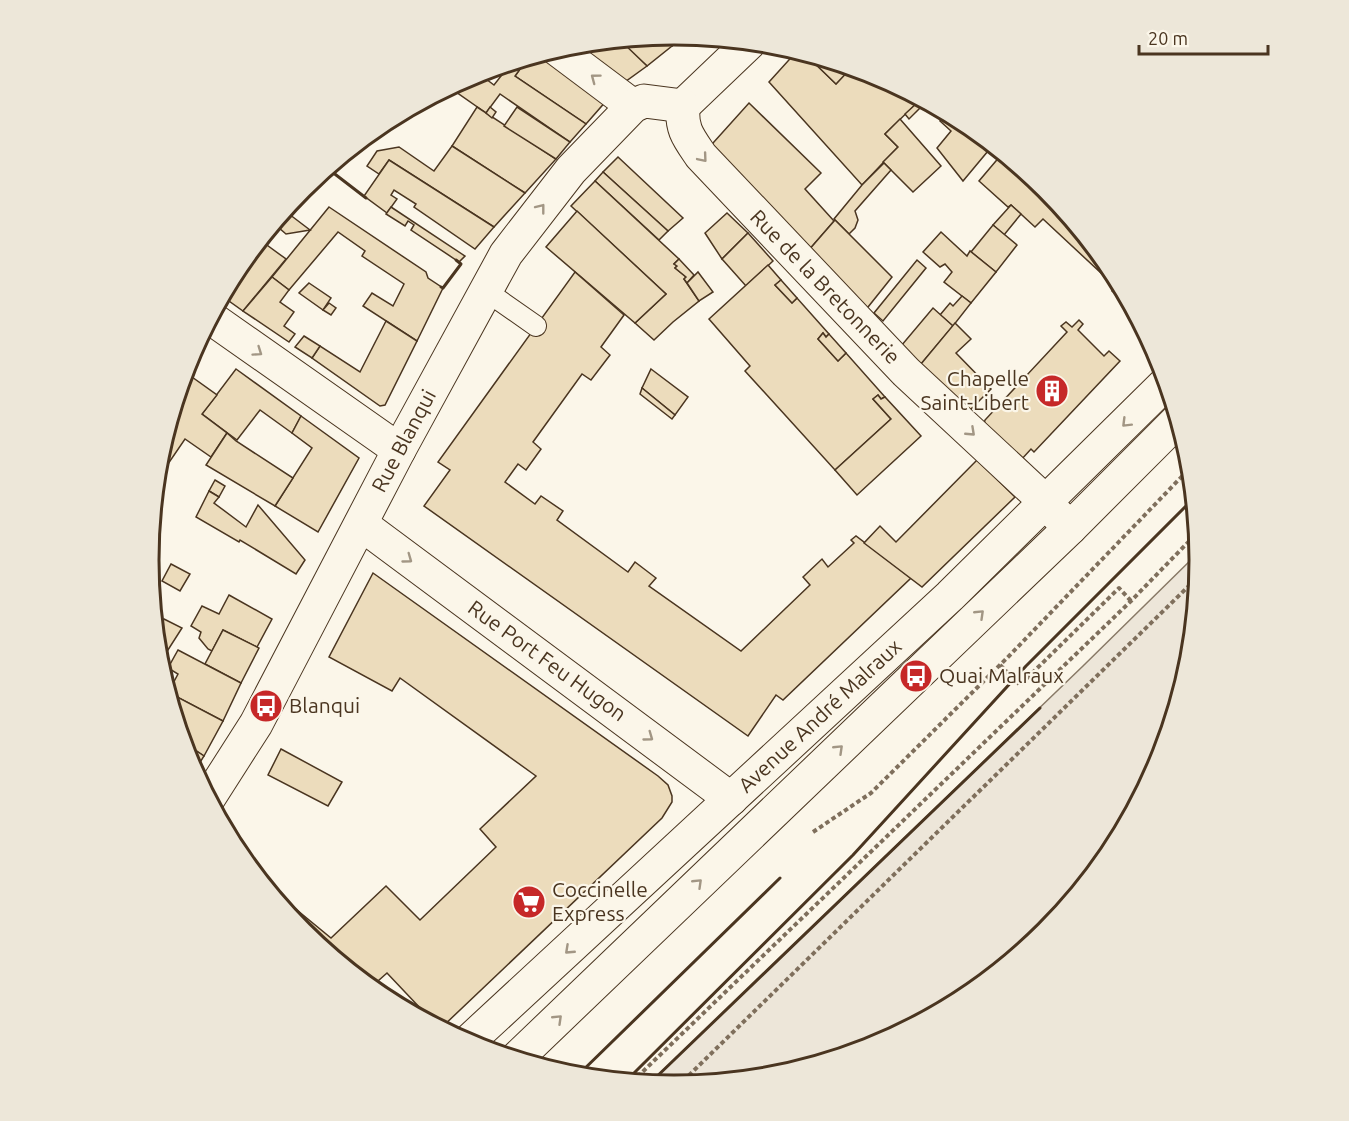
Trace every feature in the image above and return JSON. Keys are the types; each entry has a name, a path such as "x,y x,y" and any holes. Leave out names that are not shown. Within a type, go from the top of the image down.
{"street":[{"path":"567,57 633,106 644,101 683,106 743,49"},
{"name":"Rue Blanqui","path":"213,791 256,724 399,450 506,254 571,170 633,106"},
{"name":"Rue de la Bretonnerie","path":"683,106 684,131 700,156 906,372 1070,528"},
{"path":"218,323 399,450"},
{"name":"Avenue André Malraux","path":"475,1036 950,596 1161,388"},
{"name":"Avenue André Malraux","path":"522,1053 1070,528 1172,426"},
{"name":"Rue Port Feu Hugon","path":"361,524 731,799"}],"lane":[{"path":"486,291 536,326"}],"path":[{"path":"639,1075 1131,601 1189,541"},
{"path":"689,1076 1189,586"},
{"path":"1000,664 1020,685 1119,588 1131,601"}],"shaded area":[{"path":"1190,561 1186,628 1180,661 1163,726 1151,758 1121,818 1103,847 1062,900 1039,925 1014,948 961,989 932,1007 872,1037 808,1058 742,1072 658,1076"}],"building":[{"path":"672,46 647,66 626,47"},
{"path":"627,47 647,66 622,84 583,53"},
{"path":"790,59 817,66 836,84 845,74 915,105 885,134 898,147 862,185 769,82"},
{"path":"553,60 607,100 586,124 515,76 520,69"},
{"path":"817,66 845,74 836,84"},
{"path":"520,69 515,76 586,124 570,142 500,94 486,113 458,93 487,80 494,85 502,75"},
{"path":"749,103 821,173 805,189 834,221 808,251 713,147 713,143"},
{"path":"915,105 920,108 909,119 905,114"},
{"path":"477,107 556,159 525,193 452,146"},
{"path":"490,107 496,112 492,118 486,113"},
{"path":"517,107 570,142 556,159 504,126"},
{"path":"900,119 941,166 913,192 883,162 898,147 885,134"},
{"path":"940,121 961,132 987,152 963,181 937,148 951,131"},
{"path":"452,146 525,193 494,227 389,160 379,174 367,166 377,151 399,147 434,171"},
{"path":"618,157 683,218 668,231 603,172"},
{"path":"997,159 1039,196 1062,221 1104,276 1043,219 1035,227 979,181"},
{"path":"389,160 494,227 475,249 414,207 416,204 394,190 391,195 397,199 387,213 364,196"},
{"path":"884,163 891,170 855,211 858,220 855,228 849,234 834,219"},
{"path":"603,172 668,231 659,240 595,181"},
{"path":"595,181 679,259 674,264 677,266 675,268 686,277 684,279 699,301 654,340 635,323 666,294 571,206"},
{"path":"1011,205 1021,214 1004,235 993,225"},
{"path":"329,207 426,272 428,278 443,288 417,341 363,306 372,293 393,306 404,284 362,256 365,251 338,232 289,290 272,277"},
{"path":"391,207 465,256 459,262 411,230 414,225 408,221 405,226 386,214"},
{"path":"577,211 666,294 635,323 546,247"},
{"path":"727,213 748,233 722,259 705,233"},
{"path":"292,216 310,230 286,234 280,229"},
{"path":"835,220 892,277 864,312 808,251"},
{"path":"993,225 1017,245 996,272 971,252"},
{"path":"941,232 967,256 970,251 996,272 971,303 944,282 952,272 945,264 940,267 923,252"},
{"path":"748,233 773,261 746,286 722,259"},
{"path":"267,245 286,259 243,311 229,301"},
{"path":"679,259 694,275 687,283 684,279 686,277 675,268 677,266 674,264"},
{"path":"917,260 926,268 883,321 874,313"},
{"path":"768,265 781,280 775,285 792,303 797,298 829,334 826,337 823,333 818,339 838,361 846,353 885,397 881,399 878,395 873,399 891,419 835,470 745,371 750,366 709,319"},
{"path":"575,272 624,315 601,347 610,355 591,380 582,374 533,442 541,449 526,470 518,464 505,482 535,504 541,496 563,511 557,520 628,572 635,562 656,578 649,586 741,651 810,585 803,577 822,559 828,567 854,543 851,540 856,536 911,578 783,700 776,695 748,736 424,506 450,470 438,462"},
{"path":"698,272 713,292 699,301 687,283"},
{"path":"272,277 289,290 280,302 294,312 284,326 295,334 289,342 243,311"},
{"path":"781,280 797,298 792,303 775,285"},
{"path":"309,283 331,298 323,310 299,293"},
{"path":"962,296 971,303 953,326 940,315 950,303 953,306"},
{"path":"329,303 336,308 331,315 323,310"},
{"path":"933,308 953,326 916,370 901,346"},
{"name":"Chapelle Saint-Libert","path":"1079,320 1083,324 1078,330 1104,356 1109,351 1120,361 1034,452 1031,449 1021,460 984,424 985,420 1067,332 1061,326 1066,322 1072,327"},
{"path":"386,321 417,341 385,405 380,406 312,358 320,346 360,372"},
{"path":"955,323 971,339 956,353 991,389 963,417 916,370"},
{"path":"823,333 826,337 829,334 846,353 838,361 818,339"},
{"path":"304,336 320,346 312,358 295,347"},
{"path":"236,369 301,416 292,433 260,410 237,440 202,414"},
{"path":"651,369 688,397 675,415 642,388"},
{"path":"193,377 217,395 202,414 227,433 211,457 185,439 168,463"},
{"path":"642,388 675,415 672,419 640,394"},
{"path":"878,395 881,399 885,397 921,436 857,495 835,470 891,419 873,399"},
{"path":"301,416 359,458 318,532 275,506 312,448 292,433"},
{"path":"227,433 293,478 275,506 206,465"},
{"path":"977,460 1015,497 922,587 864,543 880,526 896,542"},
{"path":"215,480 225,486 219,497 209,491"},
{"path":"209,491 219,497 214,503 246,527 258,505 305,560 296,574 240,540 239,542 196,517"},
{"path":"171,564 190,574 180,591 162,581"},
{"path":"373,573 658,776 668,785 672,796 672,802 662,818 447,1023 421,1009 387,973 378,981 361,969 335,948 294,908 331,938 386,886 420,920 496,847 480,829 536,776 400,678 392,691 329,657"},
{"path":"229,595 272,619 257,647 223,630 212,651 199,638 201,632 191,626 202,606 219,614"},
{"path":"164,619 182,628 167,651 163,628"},
{"path":"223,630 259,648 241,683 205,664"},
{"path":"178,650 241,683 223,721 178,698 174,682 178,674 171,670 170,665"},
{"path":"178,698 223,721 204,756 195,750"},
{"path":"281,749 342,782 328,806 268,775"},
{"path":"195,750 204,756 200,762"}],"wall":[{"path":"334,174 366,198"},
{"path":"441,287 443,288 461,264 456,260"},
{"path":"633,1074 853,855 1026,666 1187,505"},
{"path":"658,1076 1040,708"},
{"path":"585,1068 780,878"}],"place":[{"name":"Chapelle Saint-Libert","path":"1052,391"},
{"name":"Quai Malraux","path":"916,676"},
{"name":"Blanqui","path":"266,706"},
{"name":"Coccinelle Express","path":"529,902"}]}
